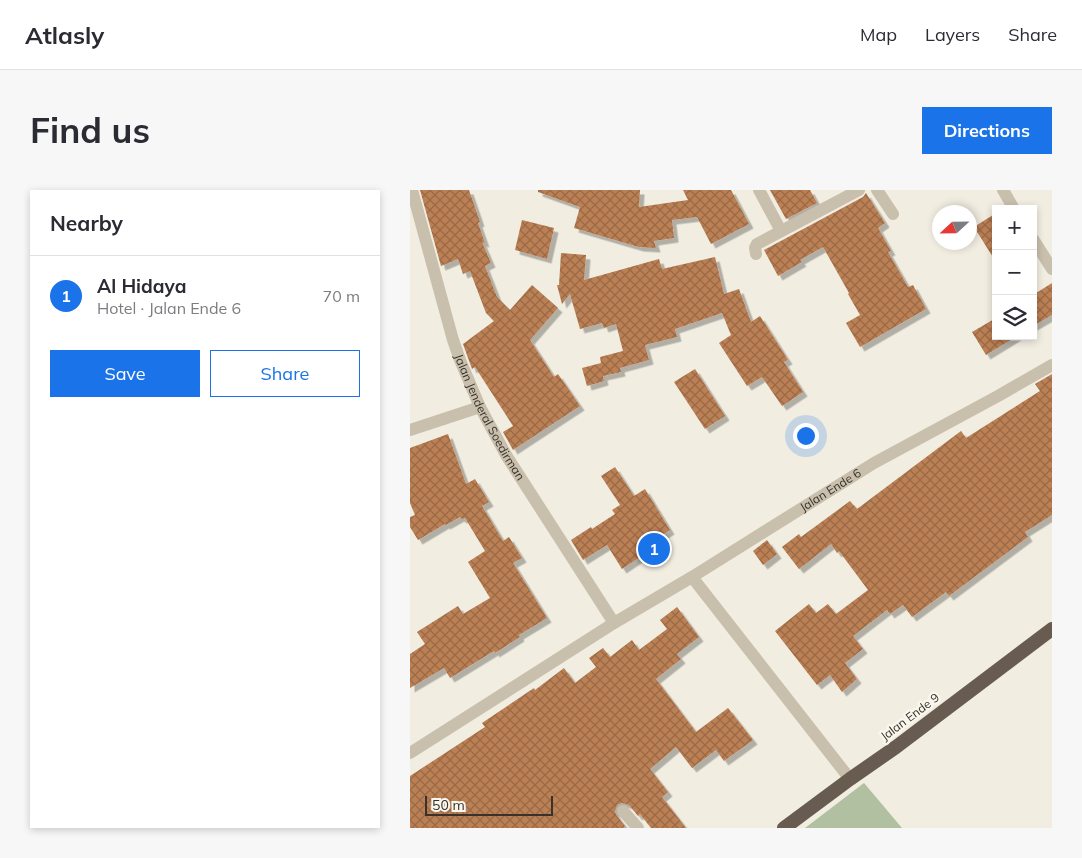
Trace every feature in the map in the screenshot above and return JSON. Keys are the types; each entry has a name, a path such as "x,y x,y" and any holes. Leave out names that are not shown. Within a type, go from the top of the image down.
{"highway":[{"name":"Jalan Ende 9","path":"784,828 896,747 1052,629"}],"street":[{"name":"Jalan Jenderal Soedirman","path":"412,190 453,340 480,407 506,455 614,623"},
{"path":"759,190 781,231"},
{"path":"756,254 756,244 859,190"},
{"path":"878,190 893,214"},
{"path":"1003,190 1012,205"},
{"path":"1037,245 1052,269"},
{"name":"Jalan Ende 6","path":"410,753 614,623 692,577 874,463 1052,365"},
{"path":"410,430 480,407"},
{"path":"692,577 850,779"},
{"path":"623,811 638,828"}],"green space":[{"path":"864,783 902,828 805,828"}],"building":[{"path":"420,190 469,190 485,243 482,242 491,263 485,266 497,297 510,310 532,285 558,308 530,340 554,377 558,374 580,406 513,450 503,432 513,426 475,367 472,369 463,344 494,321 486,313 470,271 463,274 458,259 441,266"},
{"path":"538,190 640,190 639,207 688,200 683,190 731,190 749,224 711,244 697,217 672,220 674,238 654,241 656,248 639,247 574,228 580,207 538,192"},
{"path":"770,190 810,190 817,203 786,219"},
{"path":"866,193 885,223 878,228 891,251 888,252 908,287 913,285 926,309 860,347 846,323 860,315 823,247 800,260 802,262 778,276 764,250 863,197"},
{"path":"992,216 992,256 977,232 977,225"},
{"path":"522,220 554,228 547,259 515,250"},
{"path":"561,253 586,255 584,280 659,259 662,269 715,257 724,294 739,289 751,322 760,316 788,360 784,362 803,392 782,406 762,377 747,386 719,343 731,335 722,313 675,329 677,337 645,345 649,360 620,368 621,372 603,376 604,381 587,386 582,368 601,363 600,357 623,351 616,324 604,328 602,323 580,329 570,294 562,304 557,285 559,285"},
{"path":"1052,283 1052,315 1037,324 1037,295 1037,292"},
{"path":"992,320 992,340 1010,340 986,355 972,332"},
{"path":"695,369 725,416 705,429 674,382"},
{"path":"1052,374 1052,515 1025,532 1028,537 949,596 946,592 912,617 903,605 890,614 887,610 853,636 863,649 845,663 857,679 842,692 830,675 817,685 775,631 809,604 816,613 828,604 836,614 868,590 839,551 837,553 831,544 799,569 782,547 799,534 801,537 850,501 857,509 961,431 966,438 1040,391 1035,384"},
{"path":"448,434 466,484 475,479 489,502 482,506 503,541 509,537 522,558 513,563 547,618 519,635 520,637 495,653 494,651 450,678 444,668 410,688 410,654 425,644 417,632 458,606 463,614 490,598 468,562 485,551 465,518 462,519 460,517 445,524 418,540 410,527 410,517 415,515 410,503 410,448"},
{"path":"615,467 634,496 645,489 670,530 650,543 652,546 639,554 640,557 622,569 607,545 583,560 571,540 615,514 612,510 620,505 601,476"},
{"path":"767,540 777,554 763,565 753,551"},
{"path":"677,607 699,637 677,654 681,659 656,679 696,732 728,708 753,740 724,761 716,750 692,768 676,747 650,769 668,792 662,797 686,828 651,828 640,814 638,816 629,805 622,803 617,805 615,812 625,826 623,828 410,828 410,776 485,727 482,723 534,688 535,690 564,668 575,683 596,667 589,658 603,648 610,657 632,640 639,650 667,629 660,620"}],"place":[{"name":"Al Hidaya","path":"654,549"}]}
